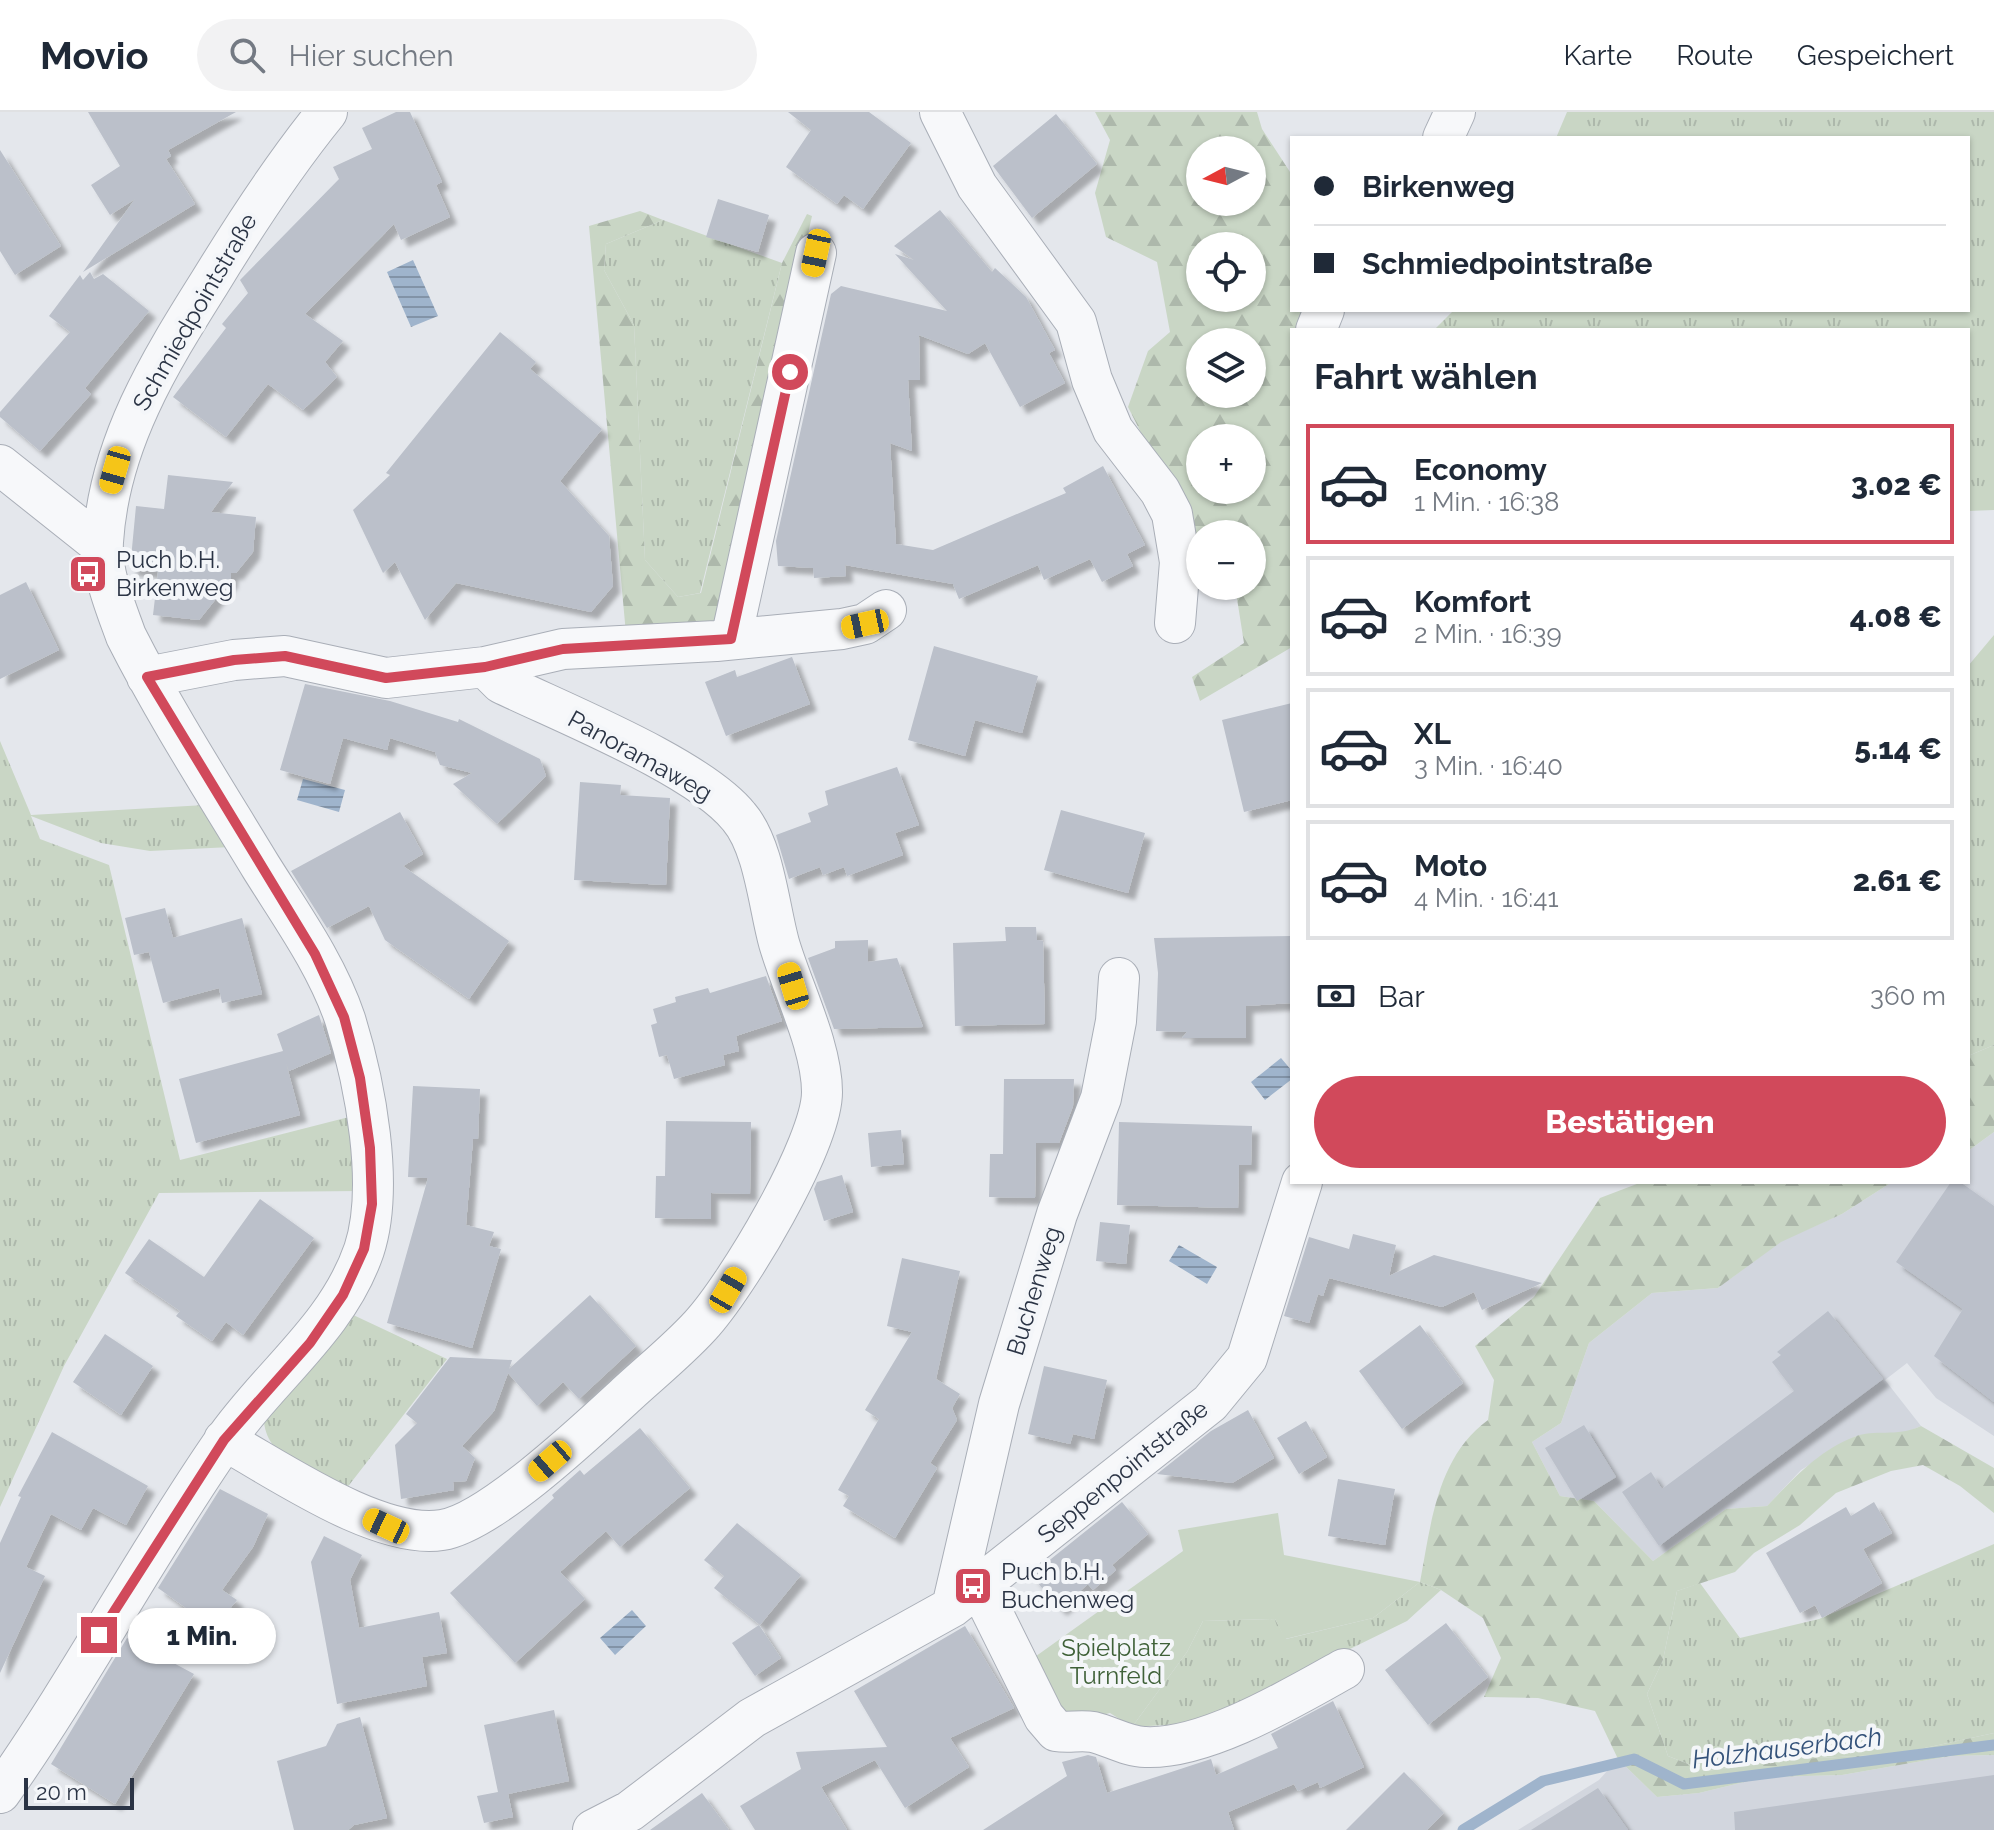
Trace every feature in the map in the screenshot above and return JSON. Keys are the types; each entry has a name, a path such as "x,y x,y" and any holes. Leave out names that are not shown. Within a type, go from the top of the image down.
{"street":[{"name":"Schmiedpointstraße","path":"0,1793 224,1440 310,1343 343,1295 364,1249 372,1204 370,1148 360,1078 348,1033 321,967 147,677 126,636 111,593 102,546 109,493 137,403 255,209 327,112"},
{"path":"940,112 977,186 1076,322 1092,380 1113,430 1160,491 1172,514 1180,562 1175,623"},
{"path":"1444,136 1455,112"},
{"path":"731,639 816,253"},
{"path":"0,465 102,546"},
{"path":"147,677 234,660 285,656 386,678 485,667 563,649 842,629 865,624 886,610"},
{"name":"Panoramaweg","path":"224,1440 386,1526 443,1530 502,1502 700,1326 736,1277 802,1164 817,1126 823,1093 819,1063 778,939 767,881 741,818 707,788 647,754 501,683 485,667"},
{"name":"Buchenweg","path":"966,1596 999,1404 1057,1214 1101,1098 1116,1021 1119,978"},
{"name":"Seppenpointstraße","path":"593,1830 630,1811 752,1718 966,1596 1210,1403 1247,1358 1301,1184"},
{"path":"966,1596 1056,1731 1089,1731 1141,1747 1162,1747 1220,1730 1268,1710 1344,1669"}],"shaded area":[{"path":"1994,1132 1994,1436 1936,1398 1907,1363 1885,1380 1921,1426 1902,1434 1856,1436 1801,1470 1767,1506 1726,1509 1653,1561 1594,1501 1560,1496 1532,1442 1561,1423 1589,1343 1652,1293 1718,1288 1781,1241 1842,1214 1889,1184 1970,1184 1970,1150"},
{"path":"1994,1755 1994,1830 1518,1830 1599,1780 1618,1759 1657,1797 1699,1793 1765,1777 1842,1775 1951,1756"}],"green space":[{"path":"1095,112 1257,112 1262,129 1290,172 1290,312 1332,312 1334,328 1290,328 1290,648 1200,701 1192,677 1244,643 1237,600 1266,600 1266,520 1186,520 1186,528 1128,407 1148,351 1170,332 1157,262 1106,237 1095,193 1110,140"},
{"path":"1567,112 1994,112 1994,510 1970,511 1970,328 1436,328 1452,312 1970,312 1970,136 1557,136"},
{"path":"640,211 663,220 606,244 604,270 634,325 645,560 678,597 701,593 782,263 807,214 812,216 727,598 716,619 701,627 626,634 589,226"},
{"path":"663,220 782,263 700,593 678,597 645,560 634,325 604,270 606,244"},
{"path":"1994,635 1994,1045 1970,1055 1970,664"},
{"path":"0,741 31,815 205,805 231,847 150,851 101,843 31,816 40,839 109,865 180,1160 349,1117 360,1191 159,1193 64,1366 0,1507"},
{"path":"1994,1045 1994,1132 1970,1150 1970,1055"},
{"path":"1637,1184 1889,1184 1842,1214 1781,1242 1718,1288 1652,1293 1589,1343 1561,1423 1532,1442 1560,1496 1594,1501 1653,1561 1726,1509 1767,1506 1818,1458 1862,1434 1903,1432 1921,1426 1994,1468 1994,1513 1960,1486 1923,1465 1891,1471 1836,1493 1800,1525 1754,1553 1735,1572 1677,1591 1663,1660 1647,1694 1668,1756 1706,1771 1799,1759 1897,1754 1994,1733 1994,1755 1951,1756 1842,1775 1765,1777 1699,1793 1657,1797 1618,1759 1595,1711 1538,1698 1484,1697 1501,1658 1483,1618 1441,1590 1420,1582 1433,1515 1447,1472 1457,1453 1488,1420 1494,1380 1475,1346 1534,1297 1600,1198"},
{"path":"349,1313 447,1359 346,1489 307,1471 284,1456 274,1447 264,1422 312,1367"},
{"name":"Spielplatz Turnfeld","path":"1278,1513 1284,1555 1420,1582 1373,1618 1285,1639 1275,1619 1203,1621 1187,1652 1132,1727 1110,1713 1072,1722 1058,1715 1032,1659 1183,1551 1178,1530"},
{"path":"1994,1544 1994,1733 1897,1754 1799,1759 1706,1771 1668,1756 1647,1694 1663,1660 1677,1591 1700,1583 1740,1638 1819,1619"},
{"path":"1420,1582 1441,1590 1407,1621 1199,1723 1132,1727 1187,1652 1203,1621 1275,1619 1286,1639 1373,1618"}],"water":[{"path":"413,260 438,316 411,327 387,272"},
{"path":"303,779 345,790 339,812 297,800"},
{"path":"1281,1058 1290,1069 1290,1081 1265,1100 1251,1082"},
{"path":"1179,1245 1217,1267 1207,1284 1169,1261"},
{"path":"632,1610 646,1626 615,1655 600,1638"}],"building":[{"path":"88,112 236,112 168,150 171,156 166,159 195,204 83,272 135,199 110,215 91,185 120,166"},
{"path":"396,112 410,112 442,182 436,185 450,217 401,240 394,224 305,314 343,341 325,362 337,377 303,410 268,384 226,437 173,397 226,328 222,324 248,293 240,280 339,179 333,167 372,149 362,128"},
{"path":"788,112 869,112 911,143 863,209 844,195 837,204 786,167 811,130"},
{"path":"1056,114 1097,164 1032,218 993,166"},
{"path":"0,150 61,246 15,275 0,251"},
{"path":"718,199 769,215 758,252 706,237"},
{"path":"940,210 992,272 995,268 1026,297 1055,350 1049,353 1065,383 1020,407 985,343 968,354 919,335 920,380 908,380 912,451 890,443 896,544 933,550 1066,493 1063,488 1103,466 1145,545 1127,554 1133,566 1102,582 1090,559 1044,580 1038,565 959,599 953,584 845,565 846,576 814,578 813,568 778,566 776,541 831,294 841,286 947,311 895,254 914,260 894,246"},
{"path":"90,272 94,279 103,274 149,311 85,388 91,394 40,451 0,417 0,412 70,332 49,316 80,275 83,280"},
{"path":"500,332 536,362 530,369 602,429 560,481 609,536 613,586 591,612 456,583 425,620 395,562 383,573 353,510 390,475 386,473"},
{"path":"168,475 233,482 211,512 256,517 253,552 236,573 231,573 231,580 199,620 153,615 158,572 130,569 136,506 164,509"},
{"path":"26,582 59,650 0,679 0,595"},
{"path":"934,646 1038,676 1022,733 975,720 965,756 908,740"},
{"path":"792,657 810,704 726,736 705,682 735,670 737,677"},
{"path":"305,684 390,701 458,722 459,719 540,759 546,776 497,824 453,784 472,773 440,765 435,752 390,738 387,750 343,738 330,784 280,770"},
{"path":"1290,703 1290,800 1244,812 1222,720"},
{"path":"897,767 919,825 895,833 903,855 847,876 844,867 823,875 820,867 789,879 776,835 811,822 808,813 828,805 825,791"},
{"path":"580,782 621,785 620,795 670,798 666,885 574,880"},
{"path":"1061,810 1145,833 1128,893 1044,870"},
{"path":"400,812 423,854 403,866 509,941 469,999 385,940 369,906 327,928 291,871"},
{"path":"165,908 173,938 242,918 262,994 222,1003 219,988 163,1003 149,952 134,955 125,918"},
{"path":"1005,927 1036,927 1037,940 1043,941 1045,1024 955,1026 953,943 1006,941"},
{"path":"1290,936 1290,1003 1246,1006 1246,1038 1182,1038 1187,1032 1156,1031 1158,973 1154,938"},
{"path":"868,940 868,962 897,958 923,1027 834,1029 808,958 835,948 835,941"},
{"path":"766,976 782,1021 736,1036 739,1051 723,1055 725,1065 674,1079 667,1055 659,1057 651,1025 657,1023 653,1009 676,1002 675,997 708,988 710,993"},
{"path":"319,1015 331,1053 289,1071 286,1063 300,1115 196,1143 179,1079 283,1051 277,1034"},
{"path":"1004,1079 1074,1079 1073,1106 1059,1143 1036,1143 1035,1198 989,1197 990,1154 1003,1154"},
{"path":"413,1086 480,1089 478,1139 473,1139 466,1225 494,1232 489,1246 501,1249 472,1348 387,1323 428,1178 408,1177"},
{"path":"666,1121 751,1122 750,1194 711,1193 711,1219 655,1218 656,1176 665,1176"},
{"path":"1119,1122 1252,1126 1251,1165 1239,1165 1238,1208 1117,1205"},
{"path":"901,1130 904,1164 871,1167 868,1133"},
{"path":"842,1175 853,1212 824,1221 814,1189 817,1182"},
{"path":"1950,1184 1963,1184 1994,1206 1994,1402 1934,1356 1963,1309 1896,1262"},
{"path":"260,1199 314,1238 243,1335 226,1322 212,1341 176,1316 180,1311 125,1273 149,1239 204,1277"},
{"path":"1100,1222 1130,1225 1126,1264 1096,1261"},
{"path":"1353,1234 1396,1245 1389,1276 1434,1255 1542,1283 1482,1310 1474,1292 1442,1307 1329,1278 1323,1296 1318,1294 1309,1323 1284,1316 1309,1237 1349,1249"},
{"path":"902,1258 960,1271 936,1379 960,1394 952,1408 957,1420 930,1463 937,1468 895,1538 843,1506 849,1496 838,1490 879,1419 865,1410 912,1332 887,1326"},
{"path":"590,1295 636,1346 579,1399 563,1382 537,1406 508,1373 494,1411 462,1446 475,1458 466,1481 453,1482 454,1490 401,1499 395,1445 417,1423 406,1414 450,1357 512,1360 509,1369"},
{"path":"1828,1311 1883,1379 1659,1546 1622,1492 1651,1472 1662,1489 1794,1391 1772,1362 1781,1355 1777,1352"},
{"path":"1420,1325 1463,1383 1402,1429 1359,1371"},
{"path":"105,1334 153,1366 121,1415 73,1382"},
{"path":"1044,1366 1107,1380 1094,1439 1073,1434 1070,1444 1028,1434"},
{"path":"1248,1410 1274,1458 1232,1483 1157,1474 1211,1431"},
{"path":"1306,1421 1327,1457 1299,1474 1277,1438"},
{"path":"1584,1425 1616,1477 1577,1501 1545,1448"},
{"path":"640,1428 690,1488 620,1547 606,1531 560,1572 585,1599 515,1663 450,1593 554,1498 552,1495 580,1470 584,1475"},
{"path":"52,1432 148,1486 126,1525 93,1508 81,1530 51,1514 26,1567 45,1576 0,1673 0,1543 21,1497 18,1496"},
{"path":"1338,1479 1395,1489 1385,1545 1328,1536"},
{"path":"220,1489 268,1514 253,1547 222,1590 237,1600 214,1628 158,1588"},
{"path":"1122,1502 1148,1534 1112,1565 1116,1570 1093,1590 1088,1584 1060,1609 1031,1575"},
{"path":"1874,1502 1892,1533 1863,1549 1882,1583 1822,1618 1815,1605 1800,1613 1766,1553 1846,1507 1851,1516"},
{"path":"737,1523 801,1575 760,1625 714,1588 724,1576 704,1560"},
{"path":"324,1536 362,1555 350,1580 359,1628 439,1612 447,1653 422,1657 427,1686 337,1704 311,1562"},
{"path":"1446,1623 1488,1677 1428,1725 1385,1670"},
{"path":"759,1625 781,1658 755,1676 732,1643"},
{"path":"965,1626 1014,1708 950,1738 969,1767 905,1808 875,1760 821,1787 847,1830 755,1830 740,1806 801,1769 796,1752 887,1747 854,1691"},
{"path":"127,1638 194,1674 115,1804 51,1764"},
{"path":"1333,1701 1364,1767 1320,1788 1318,1782 1298,1791 1294,1784 1228,1812 1234,1830 983,1830 1067,1776 1062,1762 1088,1755 1096,1757 1107,1793 1211,1759 1216,1775 1278,1748 1271,1734"},
{"path":"554,1710 569,1781 508,1794 513,1817 484,1823 477,1796 498,1792 484,1725"},
{"path":"360,1717 387,1818 354,1825 348,1830 294,1830 277,1761 326,1746 337,1724"},
{"path":"1404,1772 1444,1813 1427,1830 1346,1830"},
{"path":"1994,1775 1994,1830 1735,1830 1734,1812"},
{"path":"1598,1788 1628,1830 1531,1830"},
{"path":"702,1793 729,1830 650,1830"}],"waterway":[{"name":"Holzhauserbach","path":"1463,1830 1543,1781 1634,1759 1684,1784 1994,1745"}],"place":[{"name":"Puch b.H. Birkenweg","path":"88,574"},
{"name":"Puch b.H. Buchenweg","path":"973,1586"}],"route":[{"path":"99,1635 224,1440 265,1390 310,1343 343,1295 364,1249 372,1204 370,1148 360,1078 344,1017 315,954 147,677 234,660 285,656 386,678 485,667 563,649 731,639 790,372"}]}
